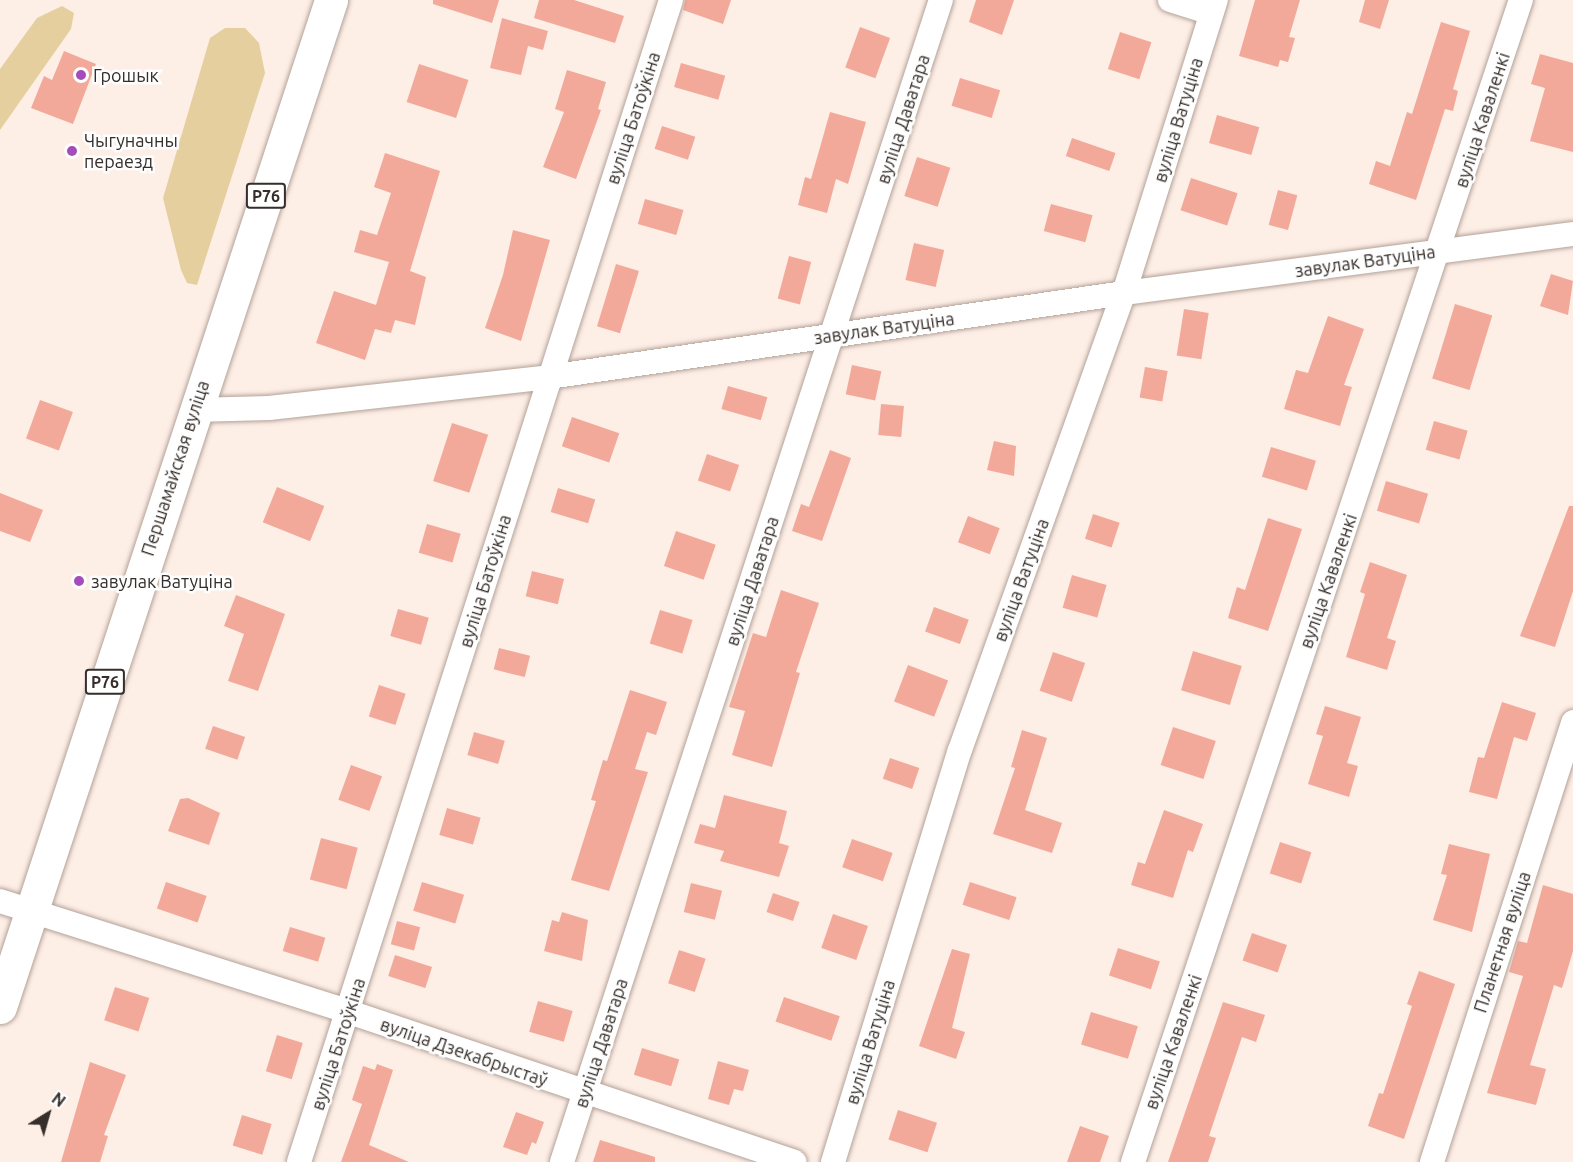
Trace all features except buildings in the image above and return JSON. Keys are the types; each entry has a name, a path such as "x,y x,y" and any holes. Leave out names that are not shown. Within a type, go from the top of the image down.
{"main road":[{"name":"Першамайская вуліца","path":"0,1006 194,410 331,0"}],"street":[{"name":"вуліца Батоўкіна","path":"299,1162 349,1012 549,377 671,0"},
{"name":"вуліца Даватара","path":"562,1162 941,0"},
{"path":"1170,0 1213,7"},
{"name":"вуліца Каваленкі","path":"1133,1162 1521,0"},
{"name":"вуліца Ватуціна","path":"833,1162 960,750 1124,293 1213,7"},
{"name":"завулак Ватуціна","path":"194,410 269,408 549,377 1124,293 1573,234"},
{"name":"Планетная вуліца","path":"1432,1162 1573,722"},
{"name":"вуліца Дзекабрыстаў","path":"0,901 349,1012 794,1162"}],"shaded area":[{"path":"62,6 74,13 71,29 0,130 0,69 37,18"},
{"path":"225,28 245,28 259,43 265,73 197,285 187,283 181,270 163,198 210,38"}],"place":[{"name":"Грошык","path":"81,75"},
{"name":"Чыгуначны пераезд","path":"72,151"},
{"name":"завулак Ватуціна","path":"79,581"}]}
